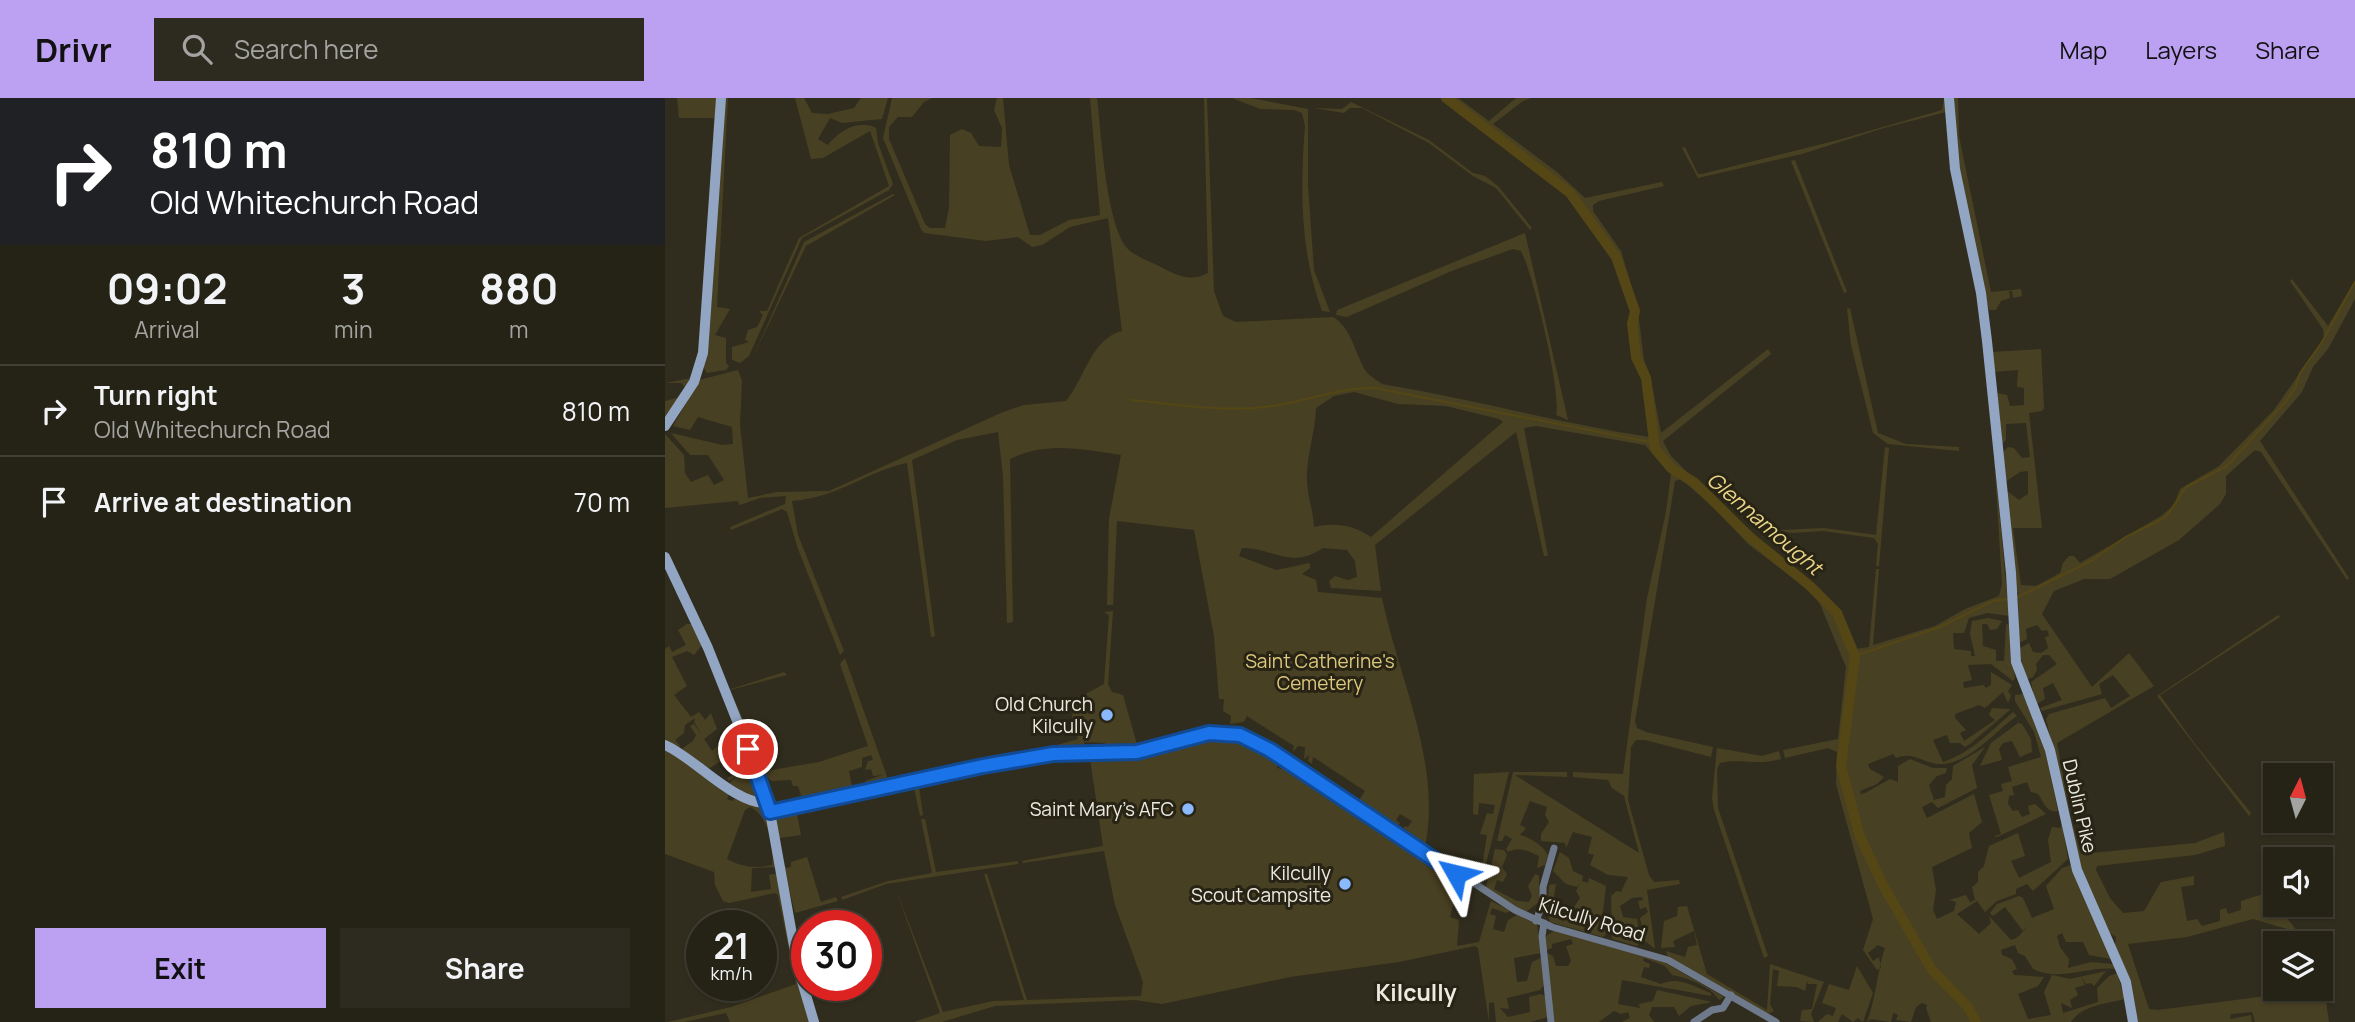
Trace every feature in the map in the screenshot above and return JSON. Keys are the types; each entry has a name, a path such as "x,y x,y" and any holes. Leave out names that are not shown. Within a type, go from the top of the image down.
{"street":[{"path":"665,426 694,382 703,352 721,98"},
{"name":"Dublin Pike","path":"1949,98 1955,169 1985,316 2017,670 2050,750 2077,870 2129,991 2133,1022"},
{"path":"665,557 708,649 769,808 798,968 814,1022"},
{"name":"Kilcully Road","path":"769,808 1053,754 1137,752 1209,733 1229,733 1257,742 1386,825 1456,874 1540,922 1658,956 1776,1022"},
{"path":"665,745 718,781 769,808"},
{"path":"1551,1022 1540,922 1543,887 1554,848"},
{"path":"1694,1022 1712,1010 1723,1008 1731,995"}],"green space":[{"path":"677,98 717,98 703,340 694,378 665,422 665,401 681,397 686,388 681,383 665,383 692,378 702,332 714,118 679,118"},
{"path":"724,98 728,98 717,307 730,309 715,335 726,338 726,363 729,366 726,370 707,373 703,367 711,308"},
{"path":"795,98 804,98 812,113 828,114 854,108 861,98 888,98 882,119 842,123 830,118 818,139 828,145 849,128 869,125 876,128 878,143 893,184 889,190 802,238 749,356 740,363 732,360 732,347 749,342 745,340 748,330 757,327 763,315 759,311 767,311 799,238 889,186 870,131 823,158 811,159"},
{"name":"Saint Catherine's Cemetery","path":"892,98 932,98 924,102 912,117 898,117 889,127 889,139 925,224 930,228 945,228 949,208 950,135 962,129 971,133 979,146 1001,147 1002,128 994,110 997,98 1003,98 1009,165 1030,235 1040,235 1069,220 1100,215 1090,98 1097,98 1110,201 1121,239 1129,250 1141,258 1179,275 1196,277 1208,273 1204,98 1207,98 1214,291 1223,316 1236,322 1333,317 1344,327 1365,370 1382,384 1649,437 1652,434 1643,378 1634,356 1631,308 1613,257 1560,186 1442,98 1458,98 1489,121 1516,98 1531,98 1493,124 1557,172 1585,198 1662,182 1664,186 1599,201 1593,205 1593,211 1621,251 1637,304 1644,360 1650,375 1661,433 1768,349 1771,354 1663,441 1671,456 1739,524 1820,589 1843,617 1856,649 1869,647 1876,569 1879,569 1873,645 1935,626 1965,609 1999,596 2002,584 1994,455 2009,616 1988,613 1969,618 1964,633 1953,633 1954,649 1971,651 1971,656 1975,656 1970,634 1972,621 1988,618 2002,621 1997,629 1990,630 1987,624 1982,624 1983,646 1996,650 1996,661 2004,661 2006,624 2009,625 2015,678 2013,681 1991,664 1968,665 1972,680 1963,682 1964,688 1983,685 1986,688 1991,685 1991,672 2012,685 2008,691 2011,696 2008,703 2003,692 1985,708 1979,705 1955,714 1955,718 1966,730 1960,733 1964,741 1995,720 1989,715 1992,708 2011,709 1965,747 1960,743 1950,743 1947,735 1933,740 1943,762 1972,747 2013,712 2017,716 1973,752 1953,762 1937,764 1908,756 1896,758 1893,754 1868,764 1870,769 1884,777 1877,784 1860,791 1861,794 1865,793 1890,779 1898,782 1898,766 1910,759 1933,768 1947,768 1946,773 1937,776 1929,785 1934,800 1945,797 1946,785 1952,779 1953,766 1985,747 1972,765 1977,788 1938,808 1932,802 1922,807 1927,818 1974,794 1982,822 1969,833 1972,848 1932,867 1936,890 1933,910 1937,919 1954,911 1956,902 1949,900 1966,895 1970,902 1975,900 1972,887 1978,882 1978,872 1984,866 1989,846 2018,833 2025,856 2011,861 2019,878 2051,862 2048,840 2052,827 2060,828 2062,824 2068,859 2033,891 2027,884 2016,889 2016,894 1997,901 1985,912 1977,901 1957,914 1979,934 1991,923 1989,916 2011,940 2014,939 2021,934 2028,924 2023,931 2005,907 1993,916 1990,913 1997,904 2019,896 2023,898 2032,918 2054,909 2046,886 2062,868 2071,865 2111,959 2089,955 2083,942 2066,942 2062,933 2057,936 2060,947 2069,959 2068,968 2091,962 2113,964 2115,969 2064,974 2043,973 2033,969 2025,956 2018,953 2015,945 2001,950 2002,955 2012,959 2017,969 2012,971 2014,975 2044,977 2038,986 2018,994 2028,1019 2051,1015 2044,992 2052,975 2070,979 2106,971 2094,986 2091,983 2086,984 2081,977 2085,985 2075,988 2078,995 2070,1000 2072,1008 2061,1003 2063,1013 2098,1002 2097,988 2109,976 2117,973 2125,999 2088,1009 2071,1022 1931,1022 1927,1005 1922,1003 1916,1007 1911,1022 1896,1020 1898,1015 1893,1013 1891,1022 1871,1019 1867,1022 1880,969 1877,970 1863,950 1873,919 1836,784 1837,752 1828,748 1785,758 1783,750 1838,739 1846,667 1820,604 1809,590 1748,544 1714,508 1681,479 1675,481 1635,721 1637,728 1646,732 1713,747 1711,757 1645,740 1636,740 1631,747 1628,800 1649,875 1654,882 1679,880 1680,884 1647,890 1655,949 1645,941 1640,918 1648,912 1646,907 1640,909 1638,901 1643,900 1642,897 1632,898 1620,906 1623,917 1637,919 1641,941 1637,946 1612,939 1611,891 1612,896 1616,891 1621,892 1628,877 1608,875 1590,865 1594,855 1588,853 1592,837 1573,832 1566,848 1565,843 1541,841 1541,834 1549,822 1545,815 1547,807 1530,801 1520,825 1526,828 1520,835 1535,842 1545,851 1548,855 1545,865 1537,868 1539,856 1527,851 1516,849 1508,852 1506,849 1512,839 1505,835 1502,841 1497,841 1513,772 1567,772 1567,777 1515,775 1639,853 1624,796 1612,788 1608,780 1573,777 1573,772 1623,774 1647,598 1666,512 1671,473 1645,445 1536,426 1524,428 1548,556 1544,556 1516,432 1375,545 1381,591 1331,588 1329,581 1335,576 1348,580 1357,577 1355,561 1347,550 1323,548 1292,558 1242,548 1239,556 1276,570 1310,563 1310,568 1302,574 1316,580 1318,592 1382,598 1423,753 1429,816 1425,847 1402,830 1412,821 1400,814 1396,820 1400,823 1397,827 1358,802 1365,791 1313,757 1312,764 1308,761 1309,755 1304,759 1305,747 1298,746 1293,752 1294,746 1247,716 1244,722 1230,724 1231,716 1223,711 1224,699 1219,699 1214,636 1194,530 1117,521 1113,605 1107,605 1109,519 1121,455 1051,448 1024,453 1010,459 1013,622 1007,623 1003,476 998,432 957,440 912,460 935,636 931,637 907,463 878,472 825,495 792,501 798,535 844,651 840,655 798,549 787,512 782,509 731,530 730,527 785,504 786,496 760,498 740,505 737,501 665,508 665,434 684,455 685,473 691,482 708,475 714,485 724,480 708,455 690,455 671,433 722,445 733,444 732,427 698,417 690,430 673,426 699,380 738,370 742,381 740,425 748,498 777,492 829,491 1003,412 1024,405 1066,401 1089,360 1103,342 1122,331 1108,218 1070,227 1042,245 1032,247 1018,237 986,241 924,233 883,138","holes":["1354,392 1398,404 1446,406 1503,422 1371,537 1344,526 1314,527 1307,473 1316,408 1334,396","1878,945 1885,948 1880,965 1879,957 1873,961 1868,953"]},
{"path":"1232,98 1251,98 1308,109 1308,186 1314,270 1330,312 1322,311 1309,266 1303,220 1305,126 1302,113 1294,110 1260,109"},
{"path":"1944,98 1946,112 1802,154 1698,178 1682,148 1685,147 1698,174 1702,174 1838,140 1942,110"},
{"path":"1952,98 1958,98 1959,136 1991,292 2021,289 2022,296 2013,298 2012,291 2009,291 2010,298 2001,301 1996,310 1989,310 1985,296 1958,165"},
{"path":"1351,102 1429,140 1473,173 1485,176 1498,186 1532,228 1530,230 1496,188 1473,176 1429,143 1362,108 1350,108 1344,113 1314,108 1342,109"},
{"path":"1795,160 1847,292 1844,293 1791,161"},
{"path":"895,195 806,246 754,355 804,242"},
{"path":"1525,233 1568,420 1556,415 1555,383 1545,333 1521,251 1513,249 1454,270 1347,317 1336,315 1337,310"},
{"path":"2292,279 2328,326 2355,280 2355,299 2328,349 2313,367 2302,392 2260,441 2349,578 2347,580 2261,452 2255,450 2226,476 2226,494 2220,504 2179,540 2110,579 2084,579 2054,591 2042,614 2092,687 2129,653 2154,686 2057,743 2070,815 2081,854 2195,843 2224,832 2225,846 2195,855 2097,866 2096,870 2110,898 2123,913 2144,911 2161,882 2194,876 2194,885 2181,887 2187,921 2197,919 2202,926 2220,921 2220,910 2226,908 2228,914 2241,910 2241,901 2263,894 2263,917 2285,917 2296,931 2253,919 2187,937 2128,944 2149,1009 2263,996 2263,1001 2326,1001 2329,1022 2255,1022 2252,1012 2231,1014 2230,1019 2251,1015 2252,1022 2138,1022 2130,981 2115,945 2116,937 2110,933 2081,870 2046,719 2049,714 2105,698 2111,708 2130,696 2113,675 2099,684 2102,694 2042,711 2040,708 2062,700 2053,683 2043,688 2045,699 2035,705 2031,682 2057,664 2049,655 2043,655 2036,664 2037,670 2033,677 2024,681 2020,648 2029,643 2033,652 2041,653 2048,648 2045,637 2049,636 2047,630 2042,631 2037,625 2026,629 2027,639 2019,643 2018,592 2015,592 2007,491 2019,500 2028,494 2028,471 2020,472 2005,482 2003,452 2008,447 2014,448 2022,458 2030,457 2026,423 2006,424 2006,440 2002,444 1997,393 2007,395 2010,406 2024,405 2024,388 2017,387 2018,370 1993,372 1991,352 2041,349 2044,408 2042,411 2029,413 2042,528 2013,528 2021,585 2036,586 2060,573 2069,556 2074,556 2080,563 2161,516 2174,505 2180,489 2219,466 2274,410 2324,338 2323,329 2290,281"},
{"path":"1850,308 1878,433 1906,444 1959,447 1959,451 1888,444 1873,433 1851,345 1847,309"},
{"path":"1885,447 1889,448 1879,566 1876,566 1878,544 1874,538 1823,531 1793,533 1756,530 1755,527 1781,530 1824,528 1876,535"},
{"path":"1113,611 1108,684 1112,692 1123,695 1138,748 1105,751 1105,743 1084,742 1084,745 1096,746 1095,750 1049,752 911,782 866,787 865,781 883,775 873,776 871,769 865,770 868,761 873,760 871,755 862,758 862,767 849,771 853,792 803,802 798,786 793,786 791,780 772,781 763,774 728,690 784,672 787,675 730,690 766,771 819,762 868,746 840,664 845,658 889,782 1029,753 1078,739 1072,717 1075,700 1104,684 1109,615 1104,612"},
{"path":"2278,615 2280,617 2160,695 2195,744 2251,813 2249,816 2157,696"},
{"path":"687,624 693,624 703,644 694,655 687,651 672,657 687,686 674,695 691,717 699,712 705,720 711,713 717,729 704,739 712,751 735,729 743,748 708,769 717,777 684,752 683,748 693,741 696,735 690,726 694,724 702,735 694,722 695,718 685,725 684,733 675,740 681,747 665,743 665,649 669,646 672,652 686,645 678,630"},
{"path":"2023,694 2043,740 2058,811 2048,809 2038,794 2031,792 2027,782 2012,787 2014,795 2009,796 2008,804 2013,811 2018,810 2022,817 2030,814 2028,806 2035,804 2046,814 1997,837 1994,836 2001,834 1989,795 2003,791 2001,784 2012,781 2008,767 2041,757 2034,732 2015,701 2015,695"},
{"path":"2018,723 2022,724 2031,739 2032,752 2020,757 2012,741 2003,743 1999,749 2002,760 1980,766 1991,743"},
{"path":"1228,734 1250,741 1277,757 1277,768 1299,772 1453,876 1451,888 1457,891 1450,917 1459,920 1457,946 1479,942 1491,901 1511,911 1506,913 1492,908 1490,914 1496,916 1493,929 1504,932 1508,920 1517,915 1537,924 1541,953 1514,958 1517,982 1527,981 1532,962 1541,958 1544,985 1540,990 1507,998 1509,1009 1500,1008 1508,1017 1530,1012 1529,997 1541,994 1545,996 1548,1017 1530,1022 1496,1022 1494,1002 1489,1003 1489,1022 1478,948 1475,946 1399,962 1290,977 1162,1004 1135,1000 995,1006 942,1022 914,1022 940,1013 895,887 943,1012 993,1001 1024,1000 984,874 987,874 1027,1000 1141,996 1143,982 1115,905 1104,851 1023,863 1022,861 1103,846 1090,759 1025,765 919,787 923,815 920,816 914,788 799,811 797,814 801,835 780,838 782,860 776,822 779,812 1001,765 1063,757 1139,754 1205,736"},
{"path":"665,747 730,791 727,799 732,801 738,796 767,812 777,867 752,868 751,892 771,889 769,875 778,873 791,932 791,959 778,895 775,893 729,903 723,901 715,885 714,872 665,854","holes":["750,807 761,817 769,832 772,865 749,866 727,859 745,810"]},
{"path":"1717,748 1762,756 1779,751 1781,759 1720,763 1717,769 1718,808 1768,956 1764,958 1714,810 1712,798"},
{"path":"745,752 762,798 759,800 729,784 735,777 729,781 727,778 734,774 728,766 731,764 738,775 746,767 741,753"},
{"path":"1509,772 1481,884 1486,887 1495,849 1504,850 1507,855 1502,867 1507,874 1503,882 1497,880 1494,889 1517,901 1529,902 1532,896 1528,886 1535,874 1539,876 1539,902 1526,912 1467,879 1469,871 1481,873 1487,835 1480,834 1487,813 1493,814 1495,805 1479,803 1478,815 1473,814 1474,774"},
{"path":"921,819 925,819 936,872 1018,861 1018,864 886,884 842,900 841,897 888,881 932,873"},
{"path":"1560,852 1569,858 1573,871 1583,876 1582,881 1588,883 1589,878 1606,886 1602,920 1606,934 1603,937 1550,922 1547,910 1549,885 1556,884 1552,908 1557,918 1567,918 1580,898 1576,891 1580,883 1577,887 1566,884 1553,871"},
{"path":"807,857 821,902 836,897 838,901 806,910 794,910 783,865 791,867 791,862"},
{"path":"1687,906 1707,974 1767,1010 1770,964 1824,982 1811,1014 1814,1022 1800,1021 1802,1010 1812,1009 1817,984 1808,984 1807,981 1805,991 1797,987 1777,986 1779,971 1773,969 1770,1004 1774,1011 1768,1014 1668,957 1666,951 1685,957 1688,947 1697,945 1694,931 1673,941 1675,947 1661,948 1664,921 1677,916 1678,907"},
{"path":"1555,930 1657,958 1724,997 1719,1000 1705,987 1672,975 1665,966 1644,958 1643,961 1650,964 1649,968 1644,967 1641,977 1661,984 1674,981 1686,983 1711,993 1711,996 1622,980 1618,1004 1640,1008 1639,1004 1653,1001 1657,990 1712,1002 1691,1006 1679,1016 1674,1007 1652,1007 1649,1015 1654,1022 1622,1022 1630,1018 1628,1012 1621,1014 1614,1011 1599,1022 1554,1022 1547,953 1553,956 1556,966 1568,966 1571,961 1566,946 1573,944 1571,939 1552,944 1552,948 1545,951 1545,937"},
{"path":"1857,966 1873,993 1863,1022 1858,1018 1853,1022 1842,1014 1838,1022 1818,1022 1827,1014 1833,1016 1836,1008 1822,1003 1829,984 1849,990"},
{"path":"791,986 791,1001 806,1001 811,1022 730,1022 726,1013 684,1022 668,1022 748,1001 777,1001 777,991"}],"waterway":[{"name":"Glennamought","path":"1446,98 1570,193 1616,257 1635,311 1632,324 1636,357 1646,378 1655,449 1671,468 1695,483 1750,537 1810,586 1837,613 1855,656 1841,766 1860,837 1884,887 1932,970 1968,1007 1976,1022"},
{"path":"2018,597 2091,561 2124,538 2166,517 2186,487 2227,466 2286,401 2355,282"},
{"path":"1131,400 1232,409 1279,405 1346,390 1375,388 1655,443"},
{"path":"1855,656 1940,627 1993,601 2008,599"}],"place":[{"name":"Old Church Kilcully","path":"1107,715"},
{"name":"Saint Mary's AFC","path":"1188,809"},
{"name":"Kilcully Scout Campsite","path":"1345,884"}],"district":[{"name":"Kilcully","path":"1416,992"}],"route":[{"path":"748,749 770,812 905,785 983,766 1053,754 1137,752 1209,733 1229,733 1250,738 1270,750 1397,832 1456,874"}]}
